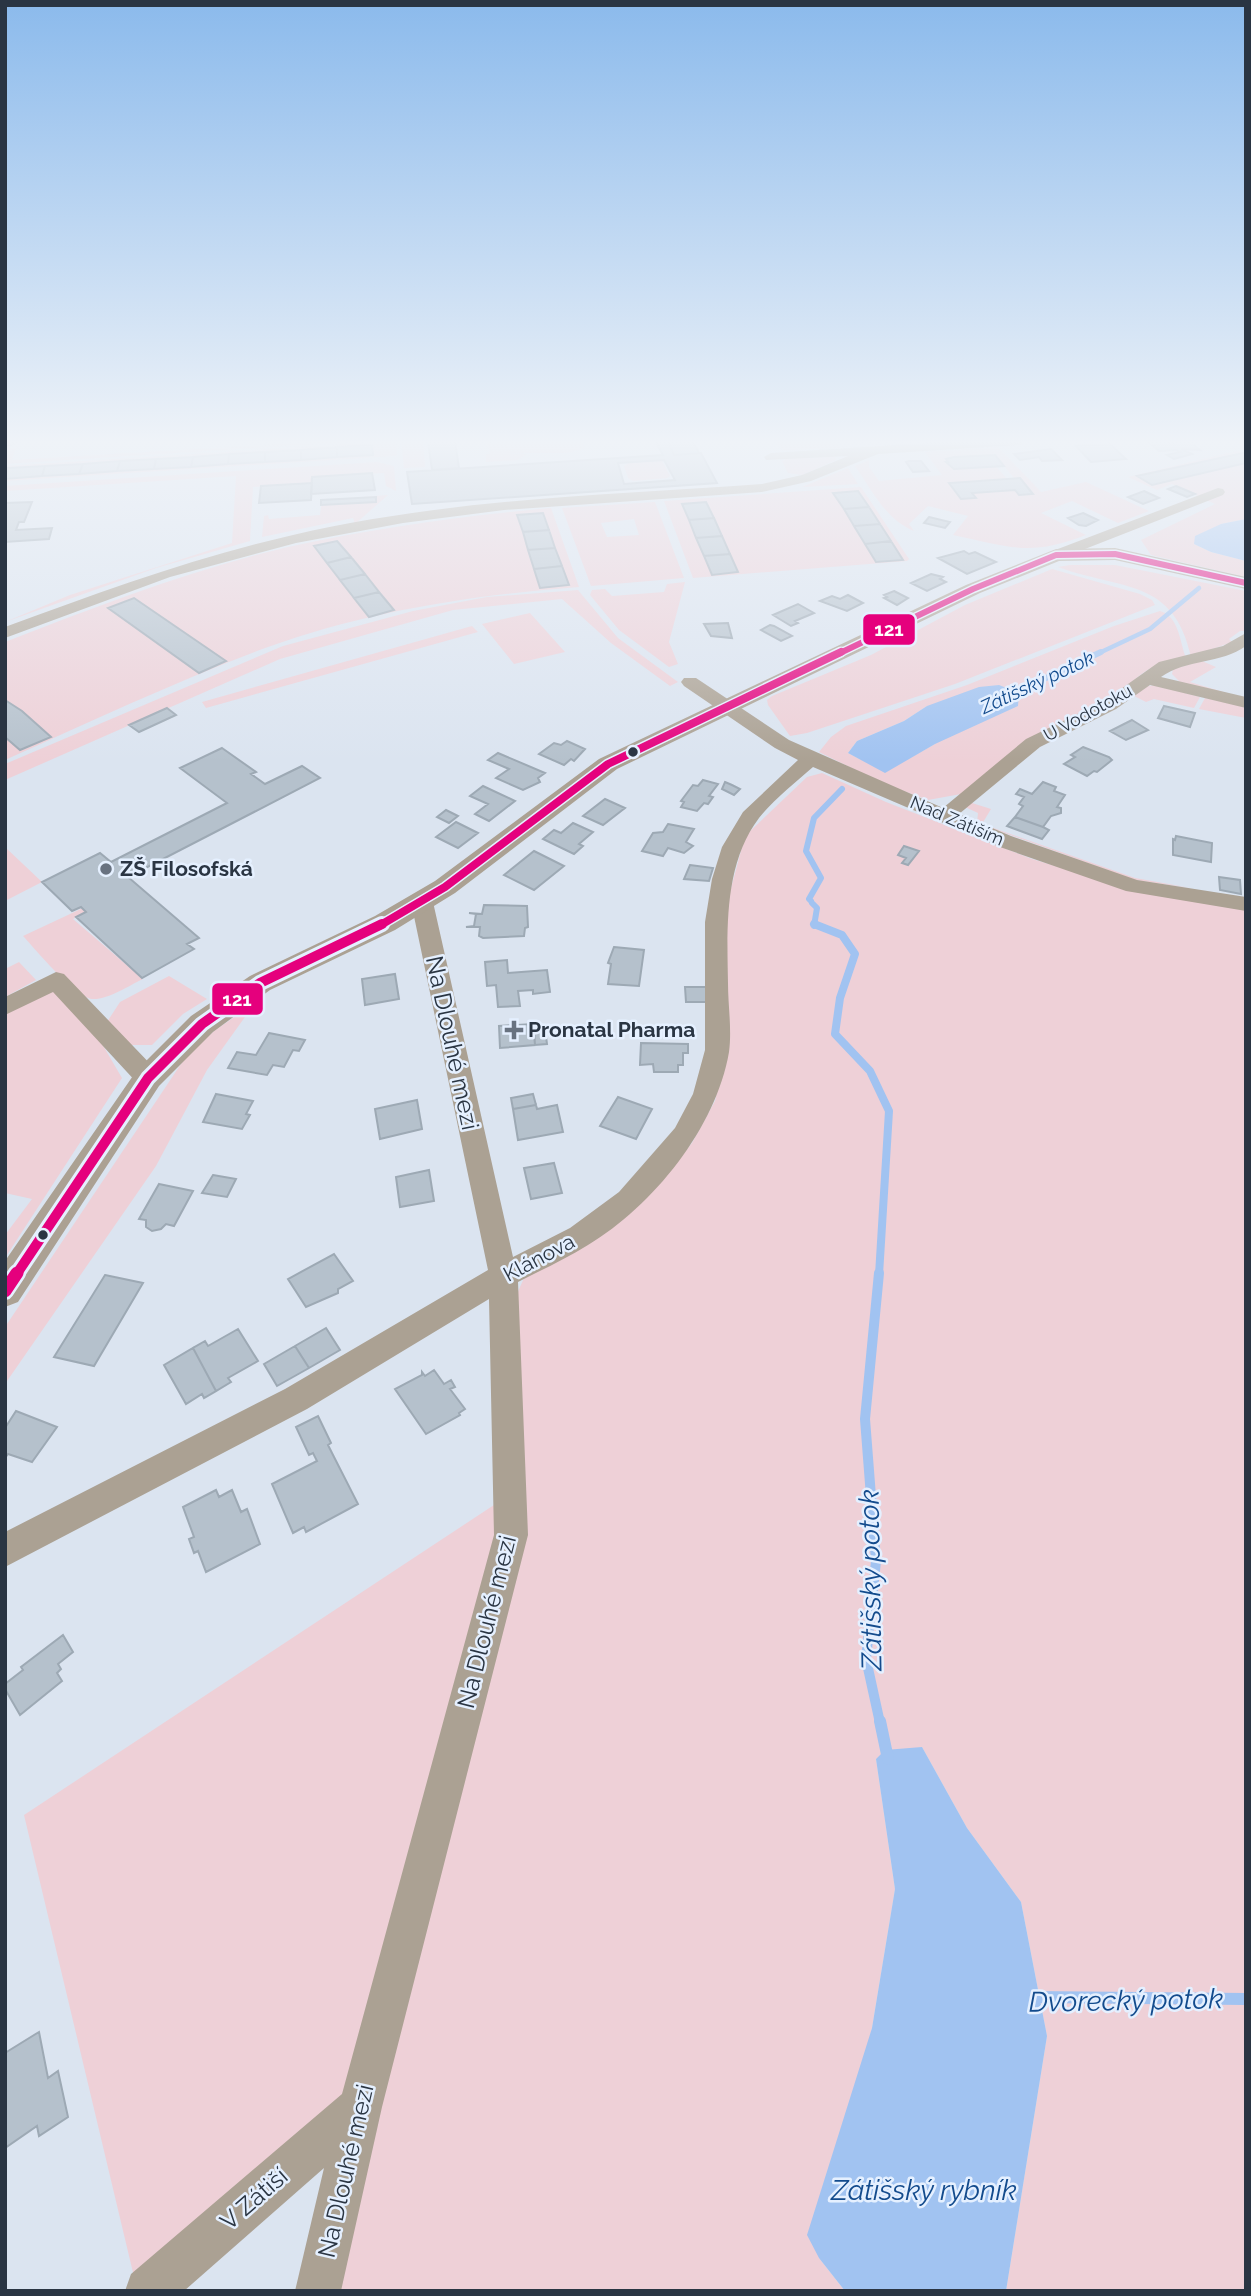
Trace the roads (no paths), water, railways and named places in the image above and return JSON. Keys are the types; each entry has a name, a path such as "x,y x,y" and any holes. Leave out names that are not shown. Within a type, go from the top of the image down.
{"street":[{"path":"5,633 164,574 256,548"},
{"path":"5,1291 148,1078 185,1039 237,997 422,902 456,880 608,764 974,589 1074,548"},
{"path":"1118,548 1133,558"},
{"path":"1056,555 1090,553 1133,558 1246,583"},
{"name":"U Vodotoku","path":"946,816 1033,743 1110,705 1165,666 1229,650 1246,638"},
{"path":"1149,679 1246,703"},
{"name":"Nad Zátiším","path":"690,682 782,744 811,759 1004,841 1134,886 1246,904"},
{"name":"Klánova","path":"5,1550 296,1399 503,1276 580,1236 629,1200 684,1135 706,1094 717,1051 716,922 723,879 732,847 750,816 811,759"},
{"name":"Na Dlouhé mezi","path":"318,2291 360,2107 511,1535 503,1276 422,902"},
{"path":"5,1007 56,980 148,1078"},
{"name":"V Zátiší","path":"148,2291 360,2107"}],"water":[{"path":"1203,548 1246,548 1246,561"},
{"path":"999,685 1019,693 1018,706 935,744 885,773 848,753 857,741 904,721 927,706 979,687"},
{"name":"Zátišský rybník","path":"922,1747 967,1828 1021,1902 1047,2036 1006,2291 845,2291 819,2258 807,2235 872,2028 895,1889 876,1759 885,1750"}],"waterway":[{"name":"Zátišský potok","path":"1097,654 1150,629 1199,588"},
{"name":"Zátišský potok","path":"1008,696 1101,652"},
{"name":"Zátišský potok","path":"811,901 809,899 821,878 806,851 814,818 842,789"},
{"name":"Zátišský potok","path":"812,903 817,908 814,924"},
{"name":"Zátišský potok","path":"814,924 842,935 855,954 840,998 835,1034 870,1071 889,1111 879,1275"},
{"name":"Zátišský potok","path":"879,1273 865,1419 876,1561 866,1659 880,1723"},
{"name":"Zátišský potok","path":"880,1721 888,1759"},
{"name":"Dvorecký potok","path":"1032,1997 1246,1999"}],"place":[{"name":"ZŠ Filosofská","path":"106,869"},
{"name":"Pronatal Pharma","path":"514,1030"}]}
